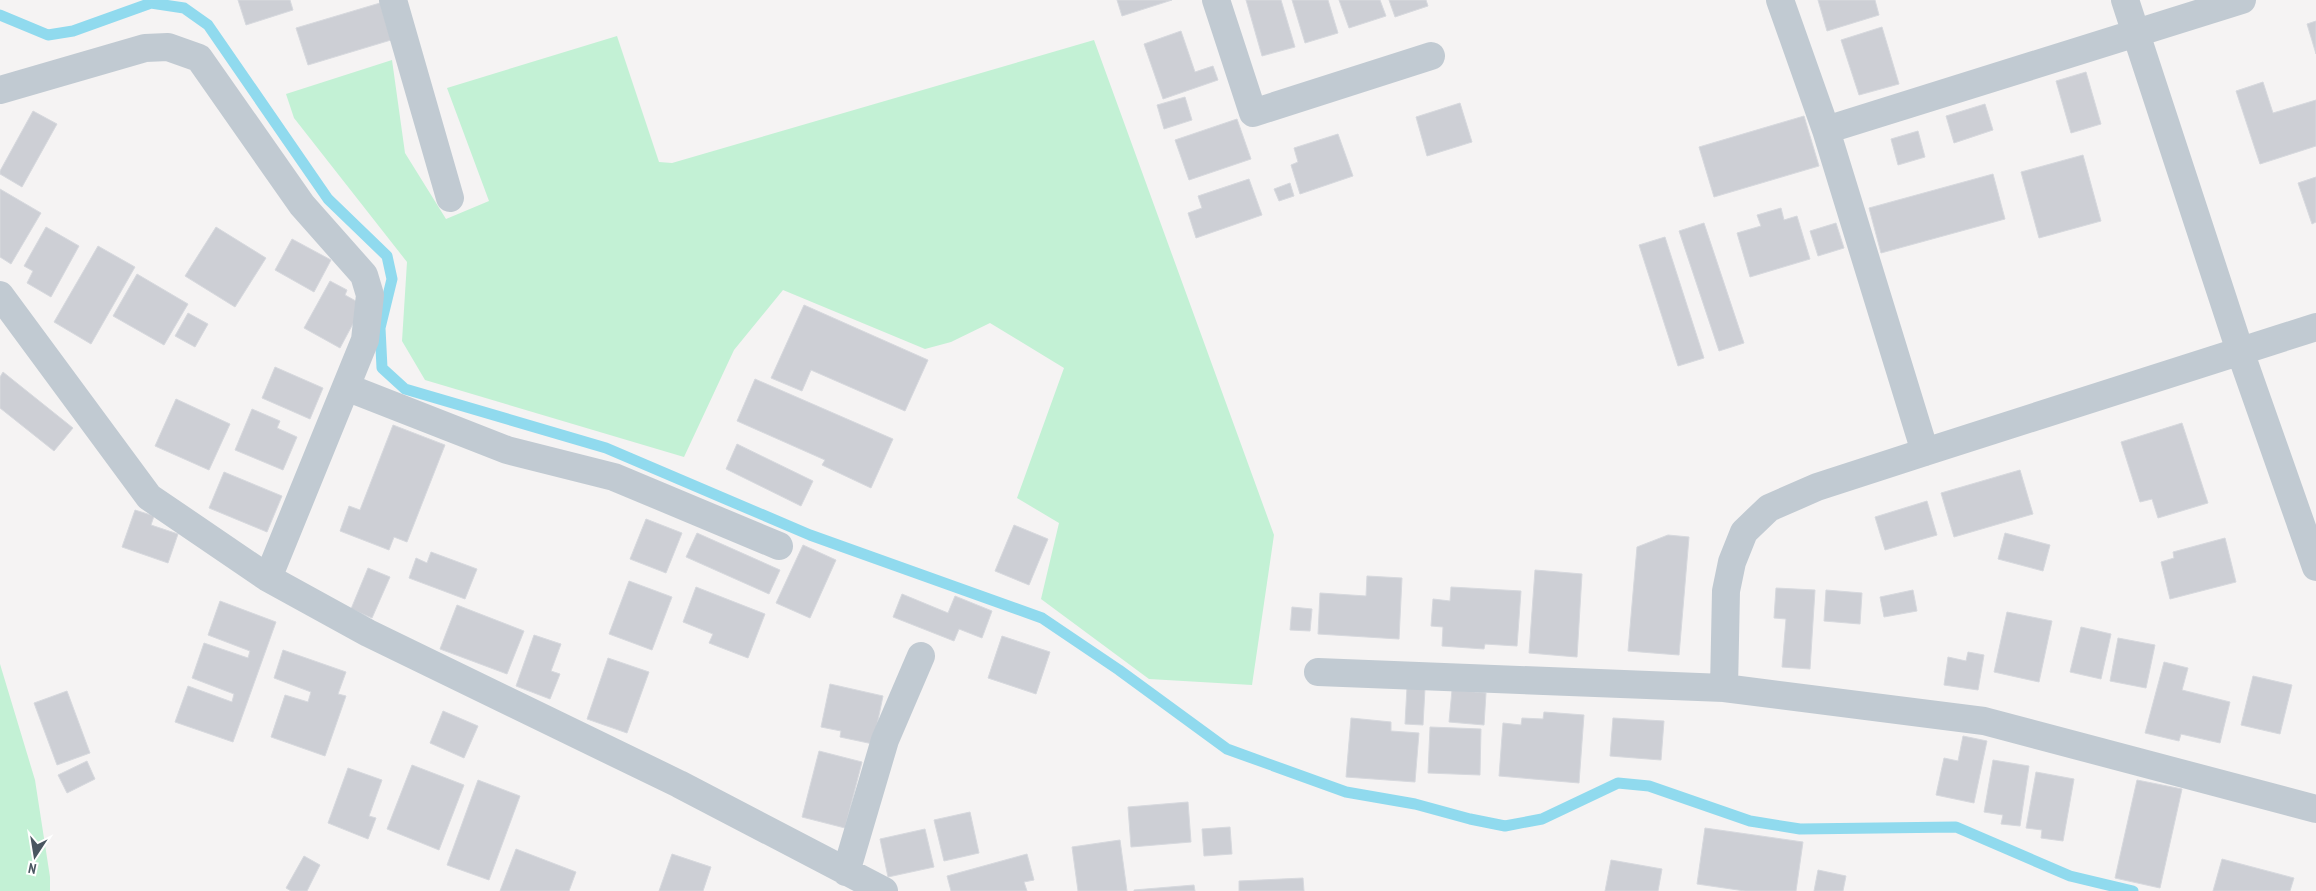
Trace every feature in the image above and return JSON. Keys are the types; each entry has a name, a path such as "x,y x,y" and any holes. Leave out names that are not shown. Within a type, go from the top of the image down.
{"street":[{"path":"393,0 450,198"},
{"path":"1216,0 1253,114 1431,56"},
{"path":"1780,0 1826,130 1925,452"},
{"path":"2125,0 2240,351 2314,552"},
{"path":"1826,130 2136,35 2242,0"},
{"path":"0,90 145,48 168,48 199,58 302,205 364,275 370,295 365,340 268,578"},
{"path":"0,294 149,497 268,578 368,633 679,784 863,885 885,740 921,656"},
{"path":"1724,688 1726,591 1732,562 1744,532 1768,508 1817,487 2316,327"},
{"path":"346,387 507,450 614,477 779,546"},
{"path":"1318,672 1724,688 1984,721 2316,809"}],"green space":[{"path":"617,36 659,162 672,163 1094,40 1274,535 1252,685 1149,679 1041,599 1059,523 1017,498 1064,368 990,323 951,342 925,349 783,290 734,350 684,457 425,380 402,341 407,262 294,118 286,94 392,60 405,153 446,219 489,201 447,88"},
{"path":"0,664 35,780 50,877 50,891 0,891"}],"building":[{"path":"238,0 290,0 293,10 246,25"},
{"path":"1117,0 1172,0 1122,16"},
{"path":"1246,0 1281,0 1295,47 1262,56"},
{"path":"1292,0 1328,0 1338,33 1305,43"},
{"path":"1339,0 1380,0 1386,16 1349,28"},
{"path":"1389,0 1426,0 1428,6 1395,17"},
{"path":"1818,0 1875,0 1879,15 1827,31"},
{"path":"380,3 391,40 308,65 296,28"},
{"path":"2316,21 2316,54 2307,24"},
{"path":"1882,27 1899,84 1859,95 1841,40"},
{"path":"1181,31 1195,72 1213,66 1218,80 1163,99 1144,44"},
{"path":"2086,72 2101,124 2071,133 2056,81"},
{"path":"2263,82 2273,113 2316,100 2316,146 2260,164 2236,91"},
{"path":"1185,97 1192,120 1164,129 1157,105"},
{"path":"1460,103 1472,142 1427,156 1416,117"},
{"path":"1985,104 1993,130 1954,143 1946,116"},
{"path":"33,111 57,124 22,187 0,174 0,171"},
{"path":"1804,116 1819,166 1714,197 1699,147"},
{"path":"1237,119 1251,159 1189,180 1175,140"},
{"path":"1918,131 1925,157 1898,165 1891,139"},
{"path":"1338,134 1353,176 1300,194 1291,165 1298,162 1294,148"},
{"path":"2083,155 2101,221 2039,238 2021,172"},
{"path":"1993,174 2005,219 1881,253 1869,208"},
{"path":"2316,177 2316,222 2312,224 2298,183"},
{"path":"1249,179 1262,215 1196,238 1188,213 1202,208 1198,196"},
{"path":"1290,183 1294,196 1279,201 1274,189"},
{"path":"0,189 41,213 11,264 0,257"},
{"path":"1781,208 1784,220 1797,216 1810,259 1750,277 1737,233 1761,226 1757,215"},
{"path":"1704,223 1744,343 1719,351 1679,231"},
{"path":"1836,223 1844,248 1818,256 1810,231"},
{"path":"46,227 79,246 51,297 27,283 33,271 24,266"},
{"path":"216,227 266,258 235,307 185,276"},
{"path":"1665,237 1704,358 1678,366 1639,245"},
{"path":"292,239 331,260 314,292 275,270"},
{"path":"98,246 135,267 91,344 54,322"},
{"path":"137,274 188,304 164,345 113,316"},
{"path":"330,281 347,290 345,295 363,305 340,348 304,328"},
{"path":"804,305 928,360 905,411 811,370 802,391 771,378"},
{"path":"188,313 208,324 195,347 175,336"},
{"path":"275,367 323,388 310,419 262,398"},
{"path":"3,372 73,428 54,451 0,408 0,377"},
{"path":"755,379 893,439 871,488 822,465 825,460 737,421"},
{"path":"176,399 230,424 209,470 155,446"},
{"path":"252,409 280,421 277,428 297,437 283,470 235,450"},
{"path":"2182,423 2208,503 2158,518 2152,499 2140,502 2121,442"},
{"path":"393,425 445,445 407,542 394,537 389,550 340,531 349,506 360,510"},
{"path":"737,444 813,481 801,506 726,469"},
{"path":"2020,470 2033,514 1954,537 1941,493"},
{"path":"224,472 282,496 267,532 209,508"},
{"path":"1927,501 1937,535 1885,550 1875,517"},
{"path":"135,510 154,516 151,525 178,534 168,563 122,547"},
{"path":"646,519 682,533 666,573 630,559"},
{"path":"1014,525 1048,539 1029,585 995,571"},
{"path":"697,533 780,570 769,594 686,557"},
{"path":"2005,533 2050,545 2043,571 1998,559"},
{"path":"1668,535 1689,537 1679,655 1628,651 1637,547"},
{"path":"2225,538 2236,582 2170,599 2161,562 2174,558 2173,552"},
{"path":"803,545 836,560 810,618 776,603"},
{"path":"431,552 477,569 465,599 409,578 416,558 427,563"},
{"path":"368,568 390,577 372,618 351,609"},
{"path":"1535,570 1582,574 1577,657 1529,653"},
{"path":"1367,576 1402,578 1399,639 1318,634 1320,593 1366,596"},
{"path":"629,581 672,597 652,650 609,634"},
{"path":"696,587 765,614 748,658 709,643 713,634 683,622"},
{"path":"1451,587 1521,591 1517,646 1485,644 1484,649 1442,646 1443,627 1431,626 1433,599 1450,601"},
{"path":"1776,588 1815,590 1810,669 1782,667 1786,619 1774,618"},
{"path":"1826,590 1862,593 1860,624 1824,621"},
{"path":"1913,590 1917,611 1884,617 1880,597"},
{"path":"902,594 948,613 955,596 992,611 982,638 959,629 954,641 893,617"},
{"path":"220,601 276,622 233,742 175,722 188,686 232,702 234,694 192,678 204,643 248,658 250,651 208,635"},
{"path":"457,605 524,631 507,674 440,649"},
{"path":"1292,607 1312,609 1310,631 1290,630"},
{"path":"2007,612 2052,621 2039,682 1994,672"},
{"path":"2081,627 2111,634 2101,679 2070,672"},
{"path":"534,635 561,644 551,671 560,674 550,699 516,686"},
{"path":"1002,636 1050,652 1036,694 988,678"},
{"path":"2118,638 2155,645 2146,688 2110,681"},
{"path":"283,650 346,672 338,694 346,696 325,756 271,737 285,695 308,702 311,692 274,678"},
{"path":"1968,652 1984,655 1978,690 1944,685 1948,657 1966,661"},
{"path":"608,658 649,672 627,733 587,719"},
{"path":"2164,662 2188,668 2182,690 2230,702 2220,743 2181,734 2179,741 2145,733"},
{"path":"2253,676 2292,685 2280,734 2241,725"},
{"path":"830,684 883,696 873,744 840,737 841,731 821,727"},
{"path":"1407,687 1425,688 1423,725 1405,724"},
{"path":"1452,690 1486,693 1484,725 1449,722"},
{"path":"67,691 90,753 57,765 34,703"},
{"path":"443,711 478,726 464,758 430,743"},
{"path":"1544,712 1584,715 1579,783 1499,776 1503,723 1521,725 1522,718 1543,719"},
{"path":"1351,718 1391,722 1391,731 1419,733 1415,782 1346,777"},
{"path":"1613,718 1664,721 1661,760 1610,756"},
{"path":"1430,727 1481,729 1480,775 1428,773"},
{"path":"1963,736 1987,741 1974,803 1936,795 1944,758 1958,761"},
{"path":"819,751 862,762 845,828 802,817"},
{"path":"1993,760 2029,766 2020,826 2001,824 2003,815 1984,812"},
{"path":"87,761 95,779 67,793 58,775"},
{"path":"412,765 464,785 439,850 387,829"},
{"path":"348,768 382,780 369,816 376,818 368,839 328,823"},
{"path":"2036,772 2074,779 2063,841 2041,838 2042,830 2026,828"},
{"path":"478,780 520,796 489,880 447,865"},
{"path":"2137,780 2182,789 2160,888 2115,878"},
{"path":"1188,802 1191,842 1131,847 1128,807"},
{"path":"970,812 979,853 944,861 934,820"},
{"path":"1230,827 1232,854 1204,856 1202,829"},
{"path":"1705,828 1803,842 1796,891 1745,891 1697,884"},
{"path":"925,829 934,867 888,877 880,839"},
{"path":"1120,840 1127,891 1078,891 1072,847"},
{"path":"516,849 576,872 569,891 500,891"},
{"path":"672,854 711,867 703,891 659,891"},
{"path":"1027,854 1034,880 1024,882 1027,891 951,891 947,876"},
{"path":"304,856 320,865 307,891 291,891 286,888"},
{"path":"2222,859 2294,878 2290,891 2213,891"},
{"path":"1611,860 1662,869 1658,891 1605,891"},
{"path":"1818,870 1846,876 1843,891 1814,891"},
{"path":"1303,878 1304,891 1239,891 1239,881"},
{"path":"1194,885 1195,891 1134,891 1134,890"}],"waterway":[{"path":"0,15 48,35 73,31 151,3 184,8 208,25 328,199 387,256 392,279 380,328 382,368 405,389 606,448 810,535 1042,618 1119,670 1227,749 1346,792 1415,804 1470,819 1505,826 1542,819 1618,783 1649,786 1750,821 1800,829 1956,827 2070,876 2133,891"}]}
